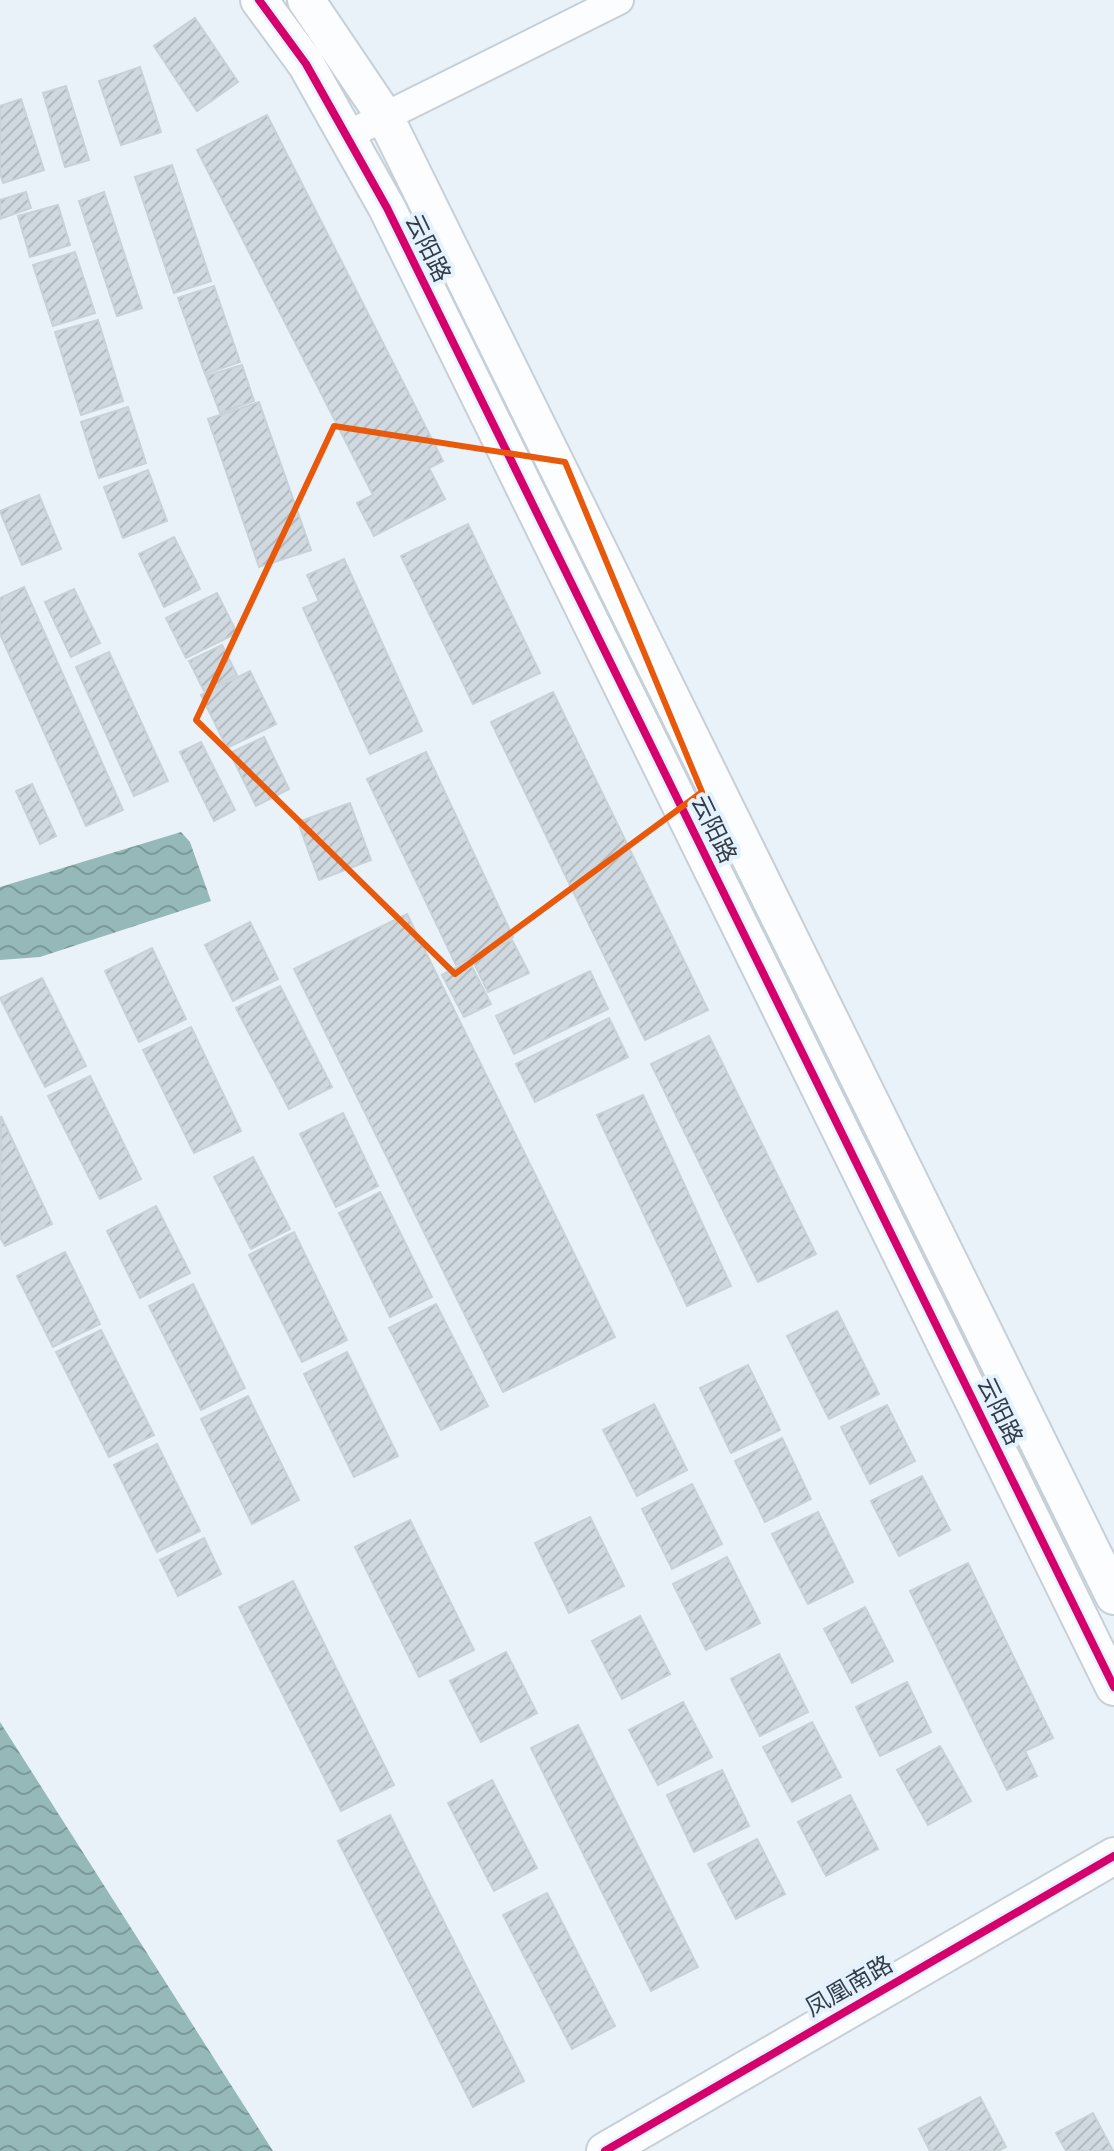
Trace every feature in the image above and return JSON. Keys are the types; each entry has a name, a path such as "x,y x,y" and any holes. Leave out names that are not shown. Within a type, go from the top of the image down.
{"street":[{"name":"云阳路","path":"259,0 306,64 387,208 1114,1687"},
{"name":"云阳路","path":"306,0 385,117 1114,1596"},
{"path":"348,135 619,0"},
{"name":"凤凰南路","path":"605,2151 1114,1856"}],"highlighted area":[{"path":"334,426 565,462 702,792 455,974 196,720"}],"water":[{"path":"181,832 190,842 211,901 40,957 0,960 0,887"},
{"path":"0,1722 273,2151 0,2151"}],"building":[{"path":"195,18 238,82 197,111 154,46"},
{"path":"140,67 161,132 121,145 99,81"},
{"path":"66,86 89,160 65,167 43,93"},
{"path":"21,99 44,170 3,183 0,173 0,106"},
{"path":"267,115 443,461 429,468 445,499 374,536 357,503 373,495 197,150"},
{"path":"172,165 211,281 174,293 135,177"},
{"path":"26,192 31,208 0,219 0,200"},
{"path":"104,192 142,308 117,316 79,201"},
{"path":"58,205 70,245 30,257 18,216"},
{"path":"75,252 95,313 53,326 33,265"},
{"path":"214,286 240,362 205,374 178,298"},
{"path":"98,320 123,401 81,415 55,332"},
{"path":"242,365 254,401 220,413 206,376"},
{"path":"259,402 311,550 259,567 208,419"},
{"path":"128,407 146,463 99,478 81,422"},
{"path":"148,470 167,521 123,538 104,487"},
{"path":"39,495 61,549 22,565 0,511"},
{"path":"468,524 540,673 473,704 401,556"},
{"path":"174,537 200,589 164,607 139,554"},
{"path":"344,559 422,731 370,754 303,608 319,601 307,575"},
{"path":"24,587 123,810 86,826 0,634 0,598"},
{"path":"74,589 100,643 71,657 45,602"},
{"path":"217,593 237,633 186,658 166,618"},
{"path":"222,645 237,675 204,691 189,661"},
{"path":"109,652 168,781 134,796 76,667"},
{"path":"250,671 276,724 227,748 201,695"},
{"path":"553,692 708,1010 645,1040 491,722"},
{"path":"264,737 289,789 256,806 230,753"},
{"path":"201,742 235,810 214,821 180,752"},
{"path":"426,752 513,937 456,965 367,779"},
{"path":"32,784 56,836 40,844 16,791"},
{"path":"350,803 371,860 319,880 298,822"},
{"path":"407,914 615,1337 503,1392 294,969"},
{"path":"250,922 278,979 233,1001 205,945"},
{"path":"512,940 529,973 488,992 472,959"},
{"path":"152,948 186,1019 139,1042 105,971"},
{"path":"469,961 491,1004 464,1017 442,975"},
{"path":"590,971 608,1009 514,1054 496,1016"},
{"path":"42,978 86,1066 45,1087 0,998"},
{"path":"280,986 332,1087 289,1109 236,1008"},
{"path":"609,1018 628,1057 535,1102 516,1064"},
{"path":"191,1027 241,1131 194,1153 143,1050"},
{"path":"709,1036 816,1254 758,1282 651,1064"},
{"path":"90,1076 141,1179 100,1199 48,1096"},
{"path":"643,1095 731,1286 687,1306 597,1115"},
{"path":"343,1113 378,1186 336,1207 300,1134"},
{"path":"1,1116 52,1224 5,1246 0,1237"},
{"path":"253,1157 290,1229 251,1249 214,1177"},
{"path":"380,1192 432,1297 390,1317 339,1213"},
{"path":"156,1206 190,1273 140,1298 107,1231"},
{"path":"294,1232 347,1340 302,1362 249,1255"},
{"path":"65,1252 100,1324 53,1347 17,1276"},
{"path":"193,1284 245,1388 201,1410 149,1306"},
{"path":"436,1304 488,1406 441,1430 389,1328"},
{"path":"837,1311 879,1394 829,1419 787,1336"},
{"path":"101,1330 154,1435 109,1457 56,1352"},
{"path":"347,1352 398,1456 354,1477 304,1374"},
{"path":"748,1365 780,1430 731,1453 700,1388"},
{"path":"248,1396 299,1500 252,1524 201,1419"},
{"path":"654,1404 687,1470 637,1496 603,1430"},
{"path":"887,1405 915,1461 870,1484 841,1427"},
{"path":"782,1438 811,1499 765,1522 735,1461"},
{"path":"157,1444 200,1531 157,1552 114,1465"},
{"path":"922,1476 950,1530 899,1556 871,1501"},
{"path":"692,1484 722,1544 672,1569 642,1509"},
{"path":"818,1512 853,1582 808,1604 772,1534"},
{"path":"590,1517 624,1586 569,1613 535,1543"},
{"path":"410,1520 474,1650 419,1677 355,1547"},
{"path":"204,1538 221,1574 178,1596 160,1560"},
{"path":"727,1557 760,1623 706,1650 673,1584"},
{"path":"968,1563 1053,1738 1025,1751 1037,1776 1007,1790 910,1591"},
{"path":"293,1581 394,1785 341,1811 239,1607"},
{"path":"865,1607 893,1661 852,1683 824,1629"},
{"path":"640,1616 670,1674 622,1699 592,1641"},
{"path":"506,1652 537,1713 481,1742 450,1681"},
{"path":"779,1654 808,1712 760,1736 731,1679"},
{"path":"907,1682 931,1732 880,1756 856,1707"},
{"path":"683,1702 712,1757 658,1785 629,1730"},
{"path":"812,1722 841,1777 792,1802 763,1747"},
{"path":"578,1725 698,1967 651,1991 531,1748"},
{"path":"940,1746 971,1801 928,1825 897,1770"},
{"path":"722,1770 749,1826 694,1852 667,1795"},
{"path":"492,1780 537,1868 494,1891 448,1803"},
{"path":"850,1795 878,1849 826,1876 798,1822"},
{"path":"390,1815 524,2081 473,2107 338,1841"},
{"path":"757,1839 785,1894 736,1919 708,1864"},
{"path":"547,1893 615,2026 572,2049 503,1915"},
{"path":"980,2097 1006,2147 998,2151 930,2151 919,2129"},
{"path":"1093,2113 1113,2151 1066,2151 1056,2133"}],"cycle path":[{"path":"259,0 306,64 387,208 1114,1687"},
{"path":"605,2151 1114,1856"}]}
